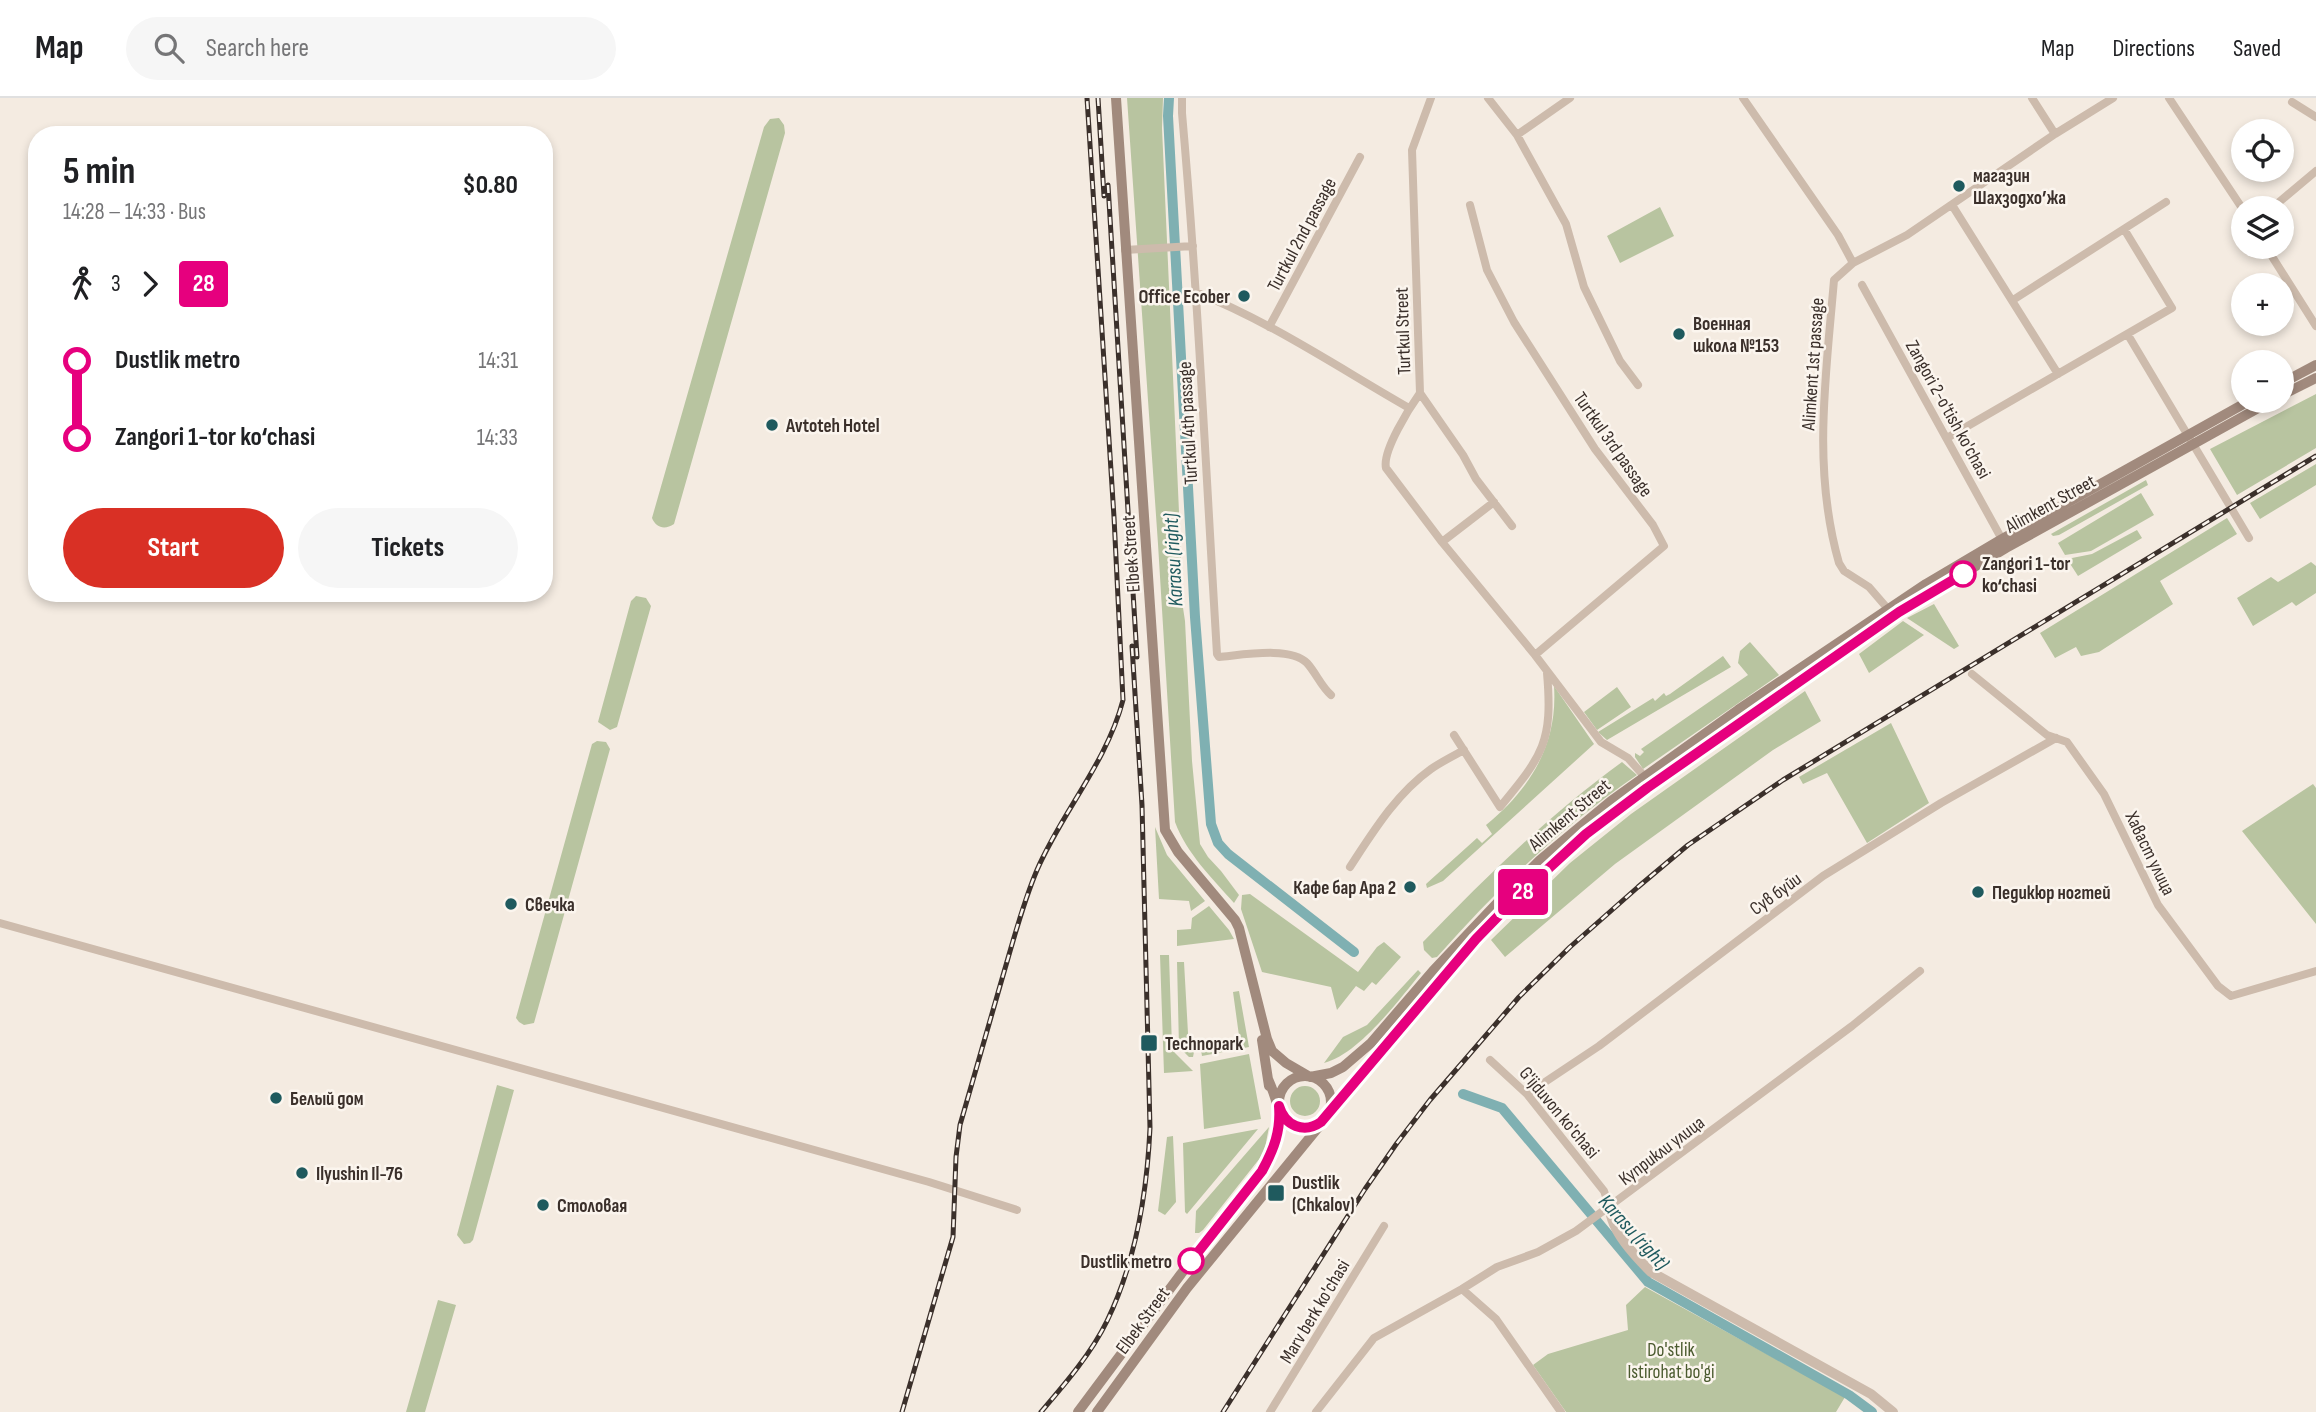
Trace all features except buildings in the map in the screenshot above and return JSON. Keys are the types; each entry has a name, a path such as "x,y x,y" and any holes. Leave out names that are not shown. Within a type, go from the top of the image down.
{"main road":[{"name":"Elbek Street","path":"1116,98 1166,830 1178,852 1235,920 1242,936 1274,1122 1271,1154"},
{"path":"2294,377 2316,365"},
{"path":"2294,389 2316,378"},
{"name":"Alimkent Street","path":"1310,1077 1331,1073 1360,1054 1504,896 1579,827 1644,776 1888,609 2191,438 2231,412"},
{"name":"Alimkent Street","path":"2191,438 2245,413"},
{"name":"Alimkent Street","path":"1325,1119 1476,939 1586,834 1899,612 2004,543"},
{"name":"Elbek Street","path":"1252,982 1270,1048 1286,1063 1310,1077"},
{"path":"1297,1077 1310,1077 1323,1084 1329,1094 1330,1109 1325,1119 1313,1127 1296,1126 1285,1118 1279,1106 1280,1094 1287,1084 1297,1077"},
{"name":"Elbek Street","path":"1078,1412 1262,1171 1279,1130 1279,1106 1268,1079"},
{"name":"Elbek Street","path":"1097,1412 1187,1288 1325,1119"}],"street":[{"name":"Turtkul 4th passage","path":"1182,98 1217,654 1219,657 1292,654 1308,664 1331,695"},
{"name":"Turtkul Street","path":"1431,98 1412,150 1420,393 1409,408 1384,463 1442,542 1535,655 1601,742 1628,758 1644,776"},
{"path":"1488,98 1517,135 1566,224 1584,288 1620,361 1638,385"},
{"path":"1517,135 1570,98"},
{"path":"1743,98 1838,235 1853,263 1906,235 2113,98"},
{"path":"2032,98 2055,134"},
{"path":"2169,98 2234,196"},
{"path":"2292,102 2316,117"},
{"name":"Turtkul 2nd passage","path":"1269,327 1360,157"},
{"path":"2286,196 2316,171"},
{"path":"2013,300 2166,202"},
{"name":"Turtkul 3rd passage","path":"1470,205 1487,270 1514,321 1595,449 1653,525 1664,546 1535,655"},
{"path":"1952,205 2058,374"},
{"path":"1947,438 2172,309 2124,229"},
{"path":"1125,250 1193,246"},
{"path":"2274,259 2315,321"},
{"name":"Alimkent 1st passage","path":"1853,263 1834,280 1824,396 1825,500 1839,563 1844,571 1869,587 1888,609"},
{"name":"Zangori 2-o'tish ko'chasi","path":"1862,285 2004,543"},
{"path":"1196,292 1269,327 1409,408"},
{"path":"2128,335 2249,538"},
{"path":"1420,393 1463,455 1476,479 1512,526"},
{"path":"1442,542 1494,502"},
{"path":"1454,735 1500,807 1530,771 1542,749 1549,708 1546,670"},
{"name":"Хаваст улица","path":"1972,674 2047,735 2067,741 2104,794 2158,905 2218,986 2231,996 2316,971"},
{"name":"Сув буйи","path":"1527,1094 1599,1046 1823,876 1941,803 2056,738"},
{"path":"1350,867 1402,795 1430,769 1464,750"},
{"path":"0,923 814,1149 1017,1210"},
{"name":"Куприкли улица","path":"1316,1412 1374,1338 1496,1267 1547,1247 1576,1231 1852,1026 1920,971"},
{"name":"G'ijduvon ko'chasi","path":"1490,1060 1527,1094 1604,1191 1606,1210 1612,1221 1651,1272 1871,1394 1893,1412"},
{"name":"Marv berk ko'chasi","path":"1270,1412 1384,1226"},
{"path":"1462,1289 1496,1319 1561,1412"}],"green space":[{"path":"1127,98 1163,98 1162,128 1182,580 1180,588 1185,621 1192,761 1200,844 1239,895 1234,903 1193,855 1175,822"},
{"path":"779,118 785,133 674,524 661,527 652,518 764,127 770,119"},
{"path":"1660,207 1674,236 1620,263 1607,236"},
{"path":"2316,394 2316,448 2237,495 2210,449 2279,413 2294,413 2294,405"},
{"path":"2316,464 2316,485 2260,519 2250,503"},
{"path":"2146,480 2148,485 2059,535 2051,534"},
{"path":"2141,493 2154,515 2091,551 2065,555 2058,543"},
{"path":"2227,518 2237,534 2160,581 2173,604 2099,652 2081,656 2076,647 2055,658 2040,633"},
{"path":"2137,530 2142,538 2078,576 2067,559 2092,554"},
{"path":"2311,562 2316,566 2316,593 2296,606 2292,602 2253,626 2237,598 2271,577 2278,582"},
{"path":"636,596 646,598 651,606 617,727 610,730 598,722 631,601"},
{"path":"1934,604 1959,646 1954,649 1907,618"},
{"path":"1903,621 1924,635 1869,673 1859,654"},
{"path":"1750,642 1779,675 1643,769 1635,753 1640,756 1644,752 1641,749 1748,675 1738,663 1740,651"},
{"path":"1723,656 1731,667 1607,740 1598,732 1653,698 1655,701 1664,693 1666,696 1670,694"},
{"path":"1554,686 1594,744 1443,881 1427,888 1426,884 1477,838 1482,843 1492,834 1486,825 1528,781 1546,746 1551,728"},
{"path":"1617,687 1631,707 1597,730 1584,712"},
{"path":"1805,691 1821,721 1773,750 1615,864 1505,957 1491,940 1570,863 1631,814"},
{"path":"1891,723 1929,803 1867,843 1827,773 1803,784 1799,777"},
{"path":"597,741 606,742 610,749 534,1023 524,1025 516,1018 592,744"},
{"path":"1622,762 1637,775 1583,815 1531,860 1437,957 1432,958 1424,950 1423,942 1494,870 1569,803"},
{"path":"2313,784 2316,788 2316,924 2242,831"},
{"path":"1155,827 1167,855 1205,901 1191,911 1189,901 1159,899"},
{"path":"1250,894 1358,972 1384,942 1401,957 1376,985 1372,982 1364,991 1356,986 1337,1010 1331,987 1262,972 1241,909 1242,895"},
{"path":"1209,906 1234,939 1177,946 1177,930 1191,929 1192,918"},
{"path":"1160,955 1169,955 1172,1047 1193,1071 1164,1073"},
{"path":"1177,962 1184,962 1189,1051 1194,1052 1193,1057 1189,1057 1179,1047"},
{"path":"1418,970 1421,973 1364,1038 1337,1058 1324,1063 1343,1037 1367,1025"},
{"path":"1239,991 1249,1047 1202,1056 1201,1050 1240,1043 1233,992"},
{"path":"1249,1054 1261,1119 1204,1129 1200,1064"},
{"path":"497,1085 514,1090 473,1240 464,1244 457,1235"},
{"path":"1305,1086 1316,1090 1320,1101 1316,1112 1305,1116 1294,1112 1290,1101 1294,1090"},
{"path":"1269,1127 1264,1153 1203,1230 1195,1233 1196,1211"},
{"path":"1258,1129 1187,1214 1183,1143"},
{"path":"1173,1136 1176,1202 1165,1215 1158,1211 1167,1137"},
{"name":"Do'stlik Istirohat bo'gi","path":"1645,1287 1845,1397 1836,1412 1566,1412 1533,1365 1548,1354 1628,1330 1626,1305"},
{"path":"438,1300 456,1305 425,1412 406,1412"}],"waterway":[{"name":"Karasu (right)","path":"1169,98 1195,617 1211,824 1218,843 1228,854 1354,952"},
{"name":"Karasu (right)","path":"1463,1094 1502,1108 1648,1282 1849,1395 1872,1412"}],"railway":[{"path":"902,1412 953,1237 960,1125 1027,895 1047,849 1106,745 1123,700 1087,98"},
{"path":"1098,98 1104,196"},
{"path":"1108,185 1137,657"},
{"path":"1223,1412 1365,1189 1430,1100 1519,997 1638,887 1688,845 1783,780 2316,456"},
{"path":"1041,1412 1085,1357 1107,1321 1133,1251 1146,1177 1150,1128 1142,805 1132,646"}],"bus line":[{"name":"28","path":"1191,1261 1262,1171 1277,1139 1279,1106 1282,1115 1296,1126 1309,1128 1318,1125 1476,939 1586,834 1647,788 1899,612 1963,574"}],"place":[{"name":"магазин Шахзодхо’жа","path":"1959,186"},
{"name":"Office Ecober","path":"1244,296"},
{"name":"Военная школа №153","path":"1679,334"},
{"name":"Avtoteh Hotel","path":"772,425"},
{"name":"Zangori 1-tor ko‘chasi","path":"1963,574"},
{"name":"Кафе бар Ара 2","path":"1410,887"},
{"name":"Педикюр ногтей","path":"1978,892"},
{"name":"Свечка","path":"511,904"},
{"name":"Technopark","path":"1149,1043"},
{"name":"Белый дом","path":"276,1098"},
{"name":"Ilyushin Il-76","path":"302,1173"},
{"name":"Dustlik (Chkalov)","path":"1276,1193"},
{"name":"Столовая","path":"543,1205"},
{"name":"Dustlik metro","path":"1191,1261"}]}
